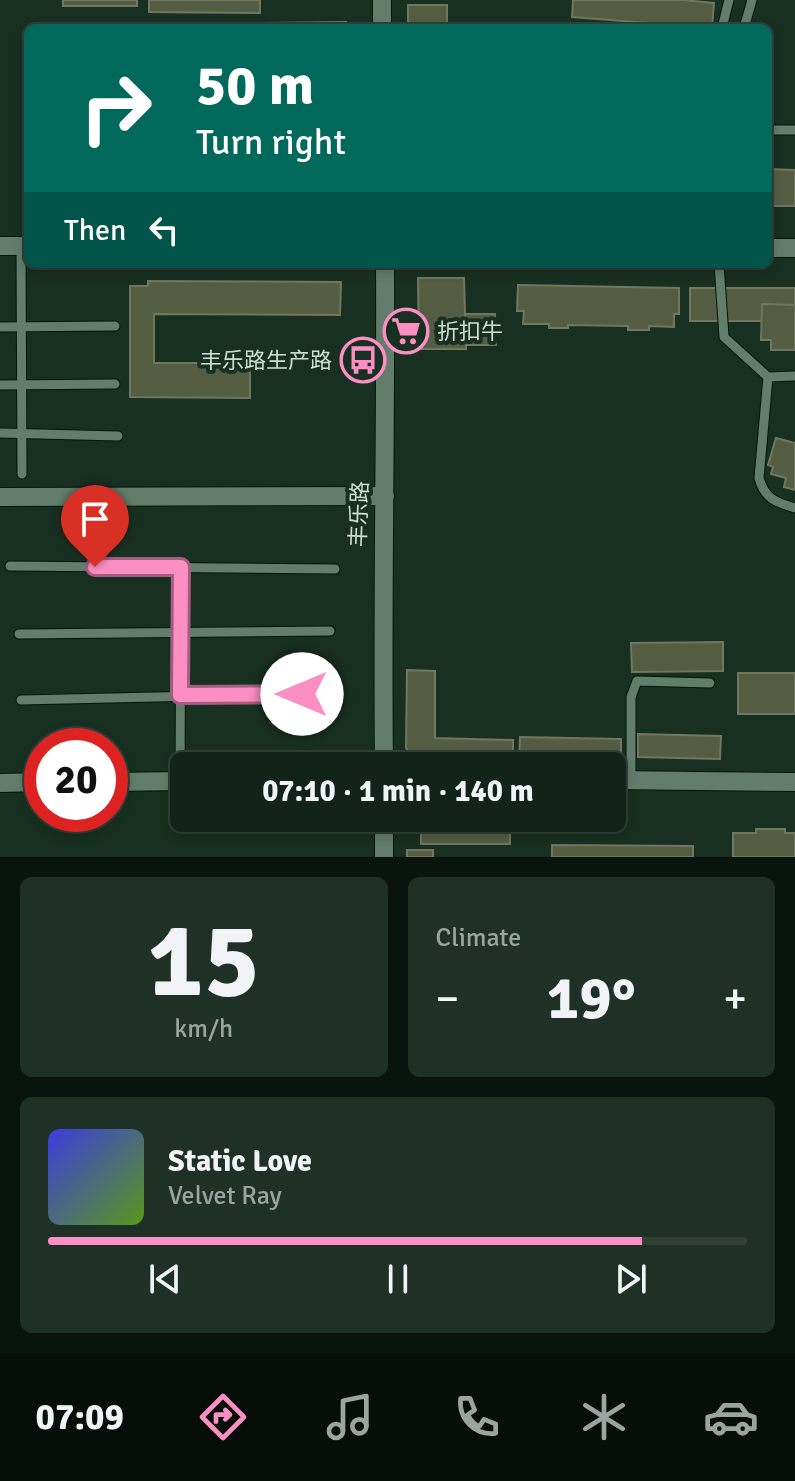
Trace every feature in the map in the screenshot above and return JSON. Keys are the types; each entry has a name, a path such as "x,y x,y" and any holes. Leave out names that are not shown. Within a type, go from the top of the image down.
{"street":[{"path":"382,0 382,24"},
{"path":"0,246 24,246"},
{"path":"772,248 795,248"},
{"name":"丰乐路","path":"384,752 385,268"},
{"path":"0,497 385,496"},
{"path":"626,780 795,782"},
{"path":"128,782 170,781"},
{"path":"0,783 24,782"},
{"path":"384,832 384,857"}],"lane":[{"path":"723,24 729,0"},
{"path":"745,24 752,0"},
{"path":"772,130 795,130"},
{"path":"22,474 24,246"},
{"path":"719,268 724,337 768,377 795,376"},
{"path":"0,327 115,326"},
{"path":"768,377 759,478 770,500 795,508"},
{"path":"0,385 115,384"},
{"path":"0,433 118,436"},
{"path":"10,566 335,569"},
{"path":"181,567 181,752"},
{"path":"19,634 330,631"},
{"path":"625,752 631,697 637,681 710,683"},
{"path":"21,700 332,693"}],"building":[{"path":"63,0 137,0 137,6 63,6"},
{"path":"149,0 260,0 260,13 149,12"},
{"path":"573,0 714,3 712,24 661,24 572,17"},
{"path":"408,5 447,5 447,24 408,24"},
{"path":"346,22 346,24 262,24"},
{"path":"772,169 795,170 795,206 772,206"},
{"path":"418,278 464,278 466,349 419,349"},
{"path":"148,281 341,282 340,315 154,314 154,363 250,363 250,398 130,397 130,286 148,286"},
{"path":"518,285 679,288 679,314 674,314 674,327 649,326 649,330 628,330 628,326 568,325 568,328 549,328 549,324 523,324 524,311 517,311"},
{"path":"690,288 795,288 795,321 690,321"},
{"path":"762,304 795,305 795,350 771,350 771,340 761,340"},
{"path":"465,314 495,314 496,345 466,345"},
{"path":"776,438 795,443 795,490 784,487 786,478 771,474 773,467 768,465"},
{"path":"723,642 723,671 632,672 631,643"},
{"path":"407,670 435,671 435,738 513,740 513,752 408,752"},
{"path":"738,673 795,673 795,714 738,714"},
{"path":"638,734 721,736 720,759 638,757"},
{"path":"520,737 621,739 621,752 519,752"},
{"path":"756,829 785,829 785,833 795,833 795,857 733,857 733,833 756,833"},
{"path":"421,832 510,832 510,844 421,844"},
{"path":"552,845 693,846 693,857 552,857"},
{"path":"407,850 433,850 433,857 407,857"}],"place":[{"name":"折扣牛","path":"406,331"},
{"name":"丰乐路生产路","path":"363,360"}],"route":[{"path":"95,567 181,567 180,695 302,694"}]}
